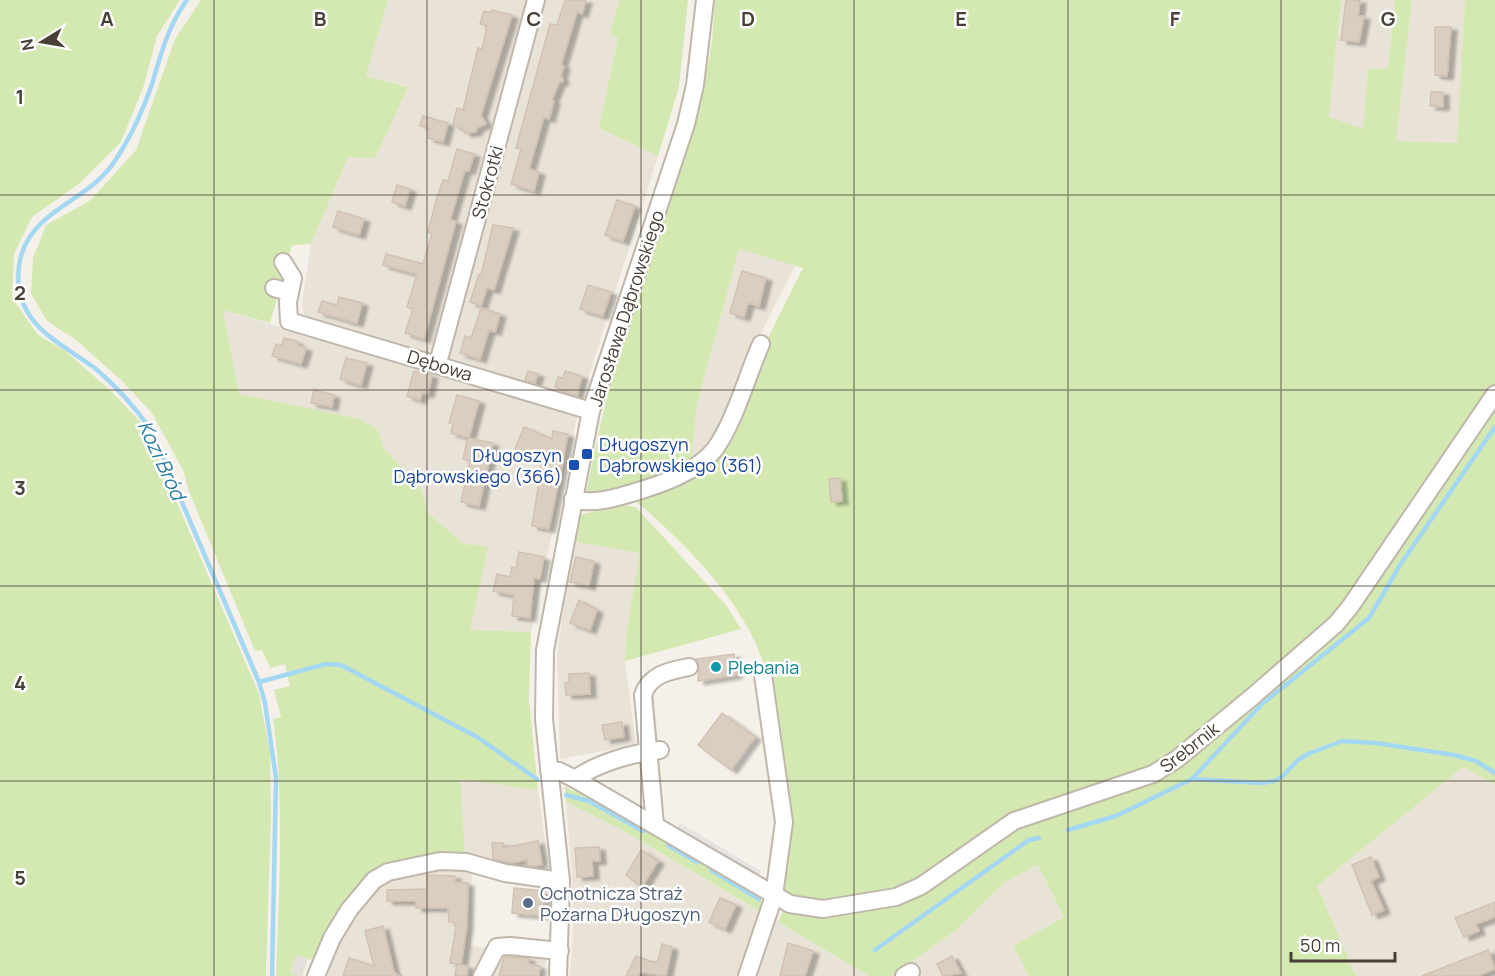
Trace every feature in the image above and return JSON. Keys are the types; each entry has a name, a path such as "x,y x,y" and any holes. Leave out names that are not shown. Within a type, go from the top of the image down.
{"street":[{"name":"Stokrotki","path":"438,363 536,0"},
{"name":"Jarosława Dąbrowskiego","path":"558,976 561,881 544,718 545,650 591,411 686,124 695,85 705,0"},
{"name":"Dębowa","path":"283,262 293,278 282,290 289,321 438,363 591,411"},
{"path":"573,499 592,502 629,494 693,468 714,450 761,344"},
{"name":"Srebrnik","path":"549,770 559,771 575,779 790,904 823,909 896,897 921,886 1014,821 1153,774 1177,759 1336,624 1396,544 1495,394"},
{"path":"655,824 654,751 642,702 645,687 660,675 689,667"},
{"path":"747,976 774,896 784,822 763,675"},
{"path":"575,779 586,771 654,751"},
{"path":"318,975 332,938 361,893 374,880 388,872 449,861 561,881"},
{"path":"482,976 496,947 510,946 560,951"}],"shaded area":[{"path":"388,0 619,0 610,34 618,38 599,128 658,156 580,404 304,315 302,303 311,244 348,157 407,86 366,76"},
{"path":"1341,0 1395,0 1388,69 1368,69 1364,130 1329,117"},
{"path":"1412,0 1465,0 1458,143 1396,141"},
{"path":"739,249 796,264 754,347 720,427 691,460 697,404"},
{"path":"223,310 577,417 531,632 470,630 487,546 464,544 429,514 421,489 384,448 377,429 360,419 239,394"},
{"path":"572,541 641,553 626,635 625,661 636,745 560,759 557,656"},
{"path":"654,696 663,801 658,802 647,697"},
{"path":"1463,767 1495,784 1495,976 1356,976 1317,886"},
{"path":"459,778 538,790 548,861 540,871 521,870 465,855"},
{"path":"566,802 622,830 869,976 570,976 573,929 572,877"},
{"path":"680,823 761,871 757,879 675,832"},
{"path":"1038,865 1064,917 1013,946 1029,976 891,976 955,931 1005,882"},
{"path":"441,867 472,870 471,946 548,956 542,976 320,976 346,929 372,893 389,879 418,875"},
{"path":"297,955 308,959 302,976 290,974"}],"green space":[{"path":"0,0 180,0 157,36 144,85 121,142 80,183 32,217 14,254 12,298 38,335 65,351 111,391 144,426 259,694 270,753 271,817 266,976 0,976"},
{"path":"201,0 388,0 366,76 408,87 375,158 348,157 311,244 292,245 270,323 223,310 239,394 360,419 377,429 384,448 421,489 429,514 464,544 488,546 470,630 531,632 529,700 538,790 460,779 465,855 379,869 311,960 297,955 290,973 300,976 276,976 280,815 273,719 281,717 274,690 290,686 285,664 270,668 262,650 255,651 188,489 184,472 152,413 121,380 76,340 47,321 31,293 33,258 46,225 91,200 136,150 175,39"},
{"path":"619,0 688,0 679,87 658,156 599,128 618,38 610,34"},
{"path":"715,0 1341,0 1329,117 1363,129 1368,69 1388,69 1395,0 1412,0 1396,141 1457,143 1465,0 1495,0 1495,784 1463,767 1317,886 1356,976 1029,976 1013,946 1064,917 1038,865 1005,882 955,931 891,976 869,976 778,922 789,897 781,889 773,707 764,663 737,609 718,584 676,538 632,498 671,484 734,421 771,332 803,268 739,249 697,404 691,460 668,473 644,482 593,494 586,492 607,395 700,106 712,42"},
{"path":"620,505 636,507 726,605 741,629 625,661 626,635 640,553 572,541 576,516"},
{"path":"565,786 573,791 577,786 760,895 763,913 622,830 566,802"}],"building":[{"path":"565,0 586,0 582,14 577,12 561,65 564,66 561,75 563,81 559,83 552,100 554,101 549,119 544,117 529,169 539,172 534,191 511,184 521,149 516,148 550,24 557,25"},
{"path":"1346,0 1360,0 1358,16 1364,16 1359,42 1341,40"},
{"path":"492,10 512,15 481,115 486,124 477,128 476,132 465,133 462,128 453,125 457,108 463,110 478,48 482,49 487,26 480,24 484,11 491,13"},
{"path":"1435,27 1451,27 1447,76 1435,75"},
{"path":"1431,92 1443,92 1443,107 1430,106"},
{"path":"423,116 448,123 443,142 428,138 430,129 420,126"},
{"path":"457,149 474,154 469,171 465,170 450,220 456,221 424,339 405,333 413,309 407,307 417,274 383,265 386,254 423,264 432,234 428,232 437,197 443,180 448,181"},
{"path":"397,185 410,189 405,206 392,202"},
{"path":"617,200 635,206 623,241 605,235"},
{"path":"338,211 364,219 359,235 333,227"},
{"path":"493,225 513,228 494,290 487,288 481,306 470,302 479,274 481,275"},
{"path":"742,271 766,278 759,306 748,303 744,317 730,313"},
{"path":"588,285 611,292 603,316 580,309"},
{"path":"339,297 362,303 357,323 318,312 322,301 337,305"},
{"path":"481,308 500,314 495,332 489,330 480,359 460,353 465,336 471,338"},
{"path":"284,338 296,341 299,346 306,348 301,364 272,356 276,344 282,345"},
{"path":"346,358 367,363 361,385 340,379"},
{"path":"414,371 432,375 428,394 422,393 420,400 407,396"},
{"path":"528,371 538,374 535,383 525,380"},
{"path":"565,371 582,376 577,396 555,387 558,377 563,378"},
{"path":"314,390 334,395 332,407 311,403"},
{"path":"457,395 479,401 469,438 451,433 453,424 449,423"},
{"path":"524,427 552,439 553,431 568,434 549,529 532,526 542,462 515,449"},
{"path":"468,438 493,443 479,506 461,502 470,461 463,459"},
{"path":"840,478 842,501 831,502 829,479"},
{"path":"519,552 544,557 540,579 534,578 530,618 512,616 514,595 493,591 497,574 510,577 512,567 516,568"},
{"path":"576,557 594,561 589,586 570,582"},
{"path":"579,600 597,610 590,630 570,623"},
{"name":"Plebania","path":"734,654 736,675 698,681 699,666 696,659"},
{"path":"589,673 590,694 566,695 565,683 569,682 569,674"},
{"path":"722,713 755,737 731,770 698,745"},
{"path":"622,722 624,737 605,740 602,725"},
{"path":"538,841 542,865 528,866 527,860 511,863 493,859 492,843 503,843 503,848"},
{"path":"599,847 600,861 592,861 593,876 577,877 575,848"},
{"path":"641,850 658,861 642,887 626,875"},
{"path":"1371,857 1379,877 1371,881 1384,910 1372,915 1352,865"},
{"path":"427,875 455,876 455,882 468,883 467,925 461,965 468,966 467,976 455,976 457,964 450,963 456,926 453,922 449,922 448,908 416,908 416,901 387,901 387,890 427,889"},
{"name":"Ochotnicza Straż Pożarna Długoszyn","path":"514,888 545,891 542,916 512,913"},
{"path":"720,898 736,905 725,929 709,922"},
{"path":"1495,902 1495,917 1476,924 1479,931 1464,937 1455,918"},
{"path":"383,926 394,972 399,976 343,976 349,958 374,966 365,931"},
{"path":"788,943 813,951 805,976 780,976"},
{"path":"662,944 672,947 666,976 640,972 638,976 626,976 636,956 652,962 658,961"},
{"path":"1488,950 1495,969 1477,976 1422,976"},
{"path":"952,956 961,973 943,976 937,964"},
{"path":"504,957 529,958 528,964 540,966 539,976 499,976"}],"waterway":[{"name":"Kozi Bród","path":"187,0 170,30 144,106 124,146 102,177 38,226 22,253 18,282 27,311 40,328 104,376 139,413 151,430 259,682 265,703 276,778 272,976"},
{"path":"1068,830 1116,816 1192,779 1262,704 1369,618 1400,565 1495,427"},
{"path":"259,682 326,664 341,665 477,737 537,779"},
{"path":"1192,779 1262,783 1274,781 1282,777 1298,760 1308,754 1342,741 1376,743 1454,755 1476,761 1495,773"},
{"path":"566,795 589,801 643,831"},
{"path":"875,950 1029,840 1039,838"},
{"path":"668,845 697,862"},
{"path":"711,870 759,899"}],"place":[{"name":"Długoszyn Dąbrowskiego (361)","path":"587,454"},
{"name":"Długoszyn Dąbrowskiego (366)","path":"574,465"},
{"name":"Plebania","path":"716,667"},
{"name":"Ochotnicza Straż Pożarna Długoszyn","path":"528,903"}]}
